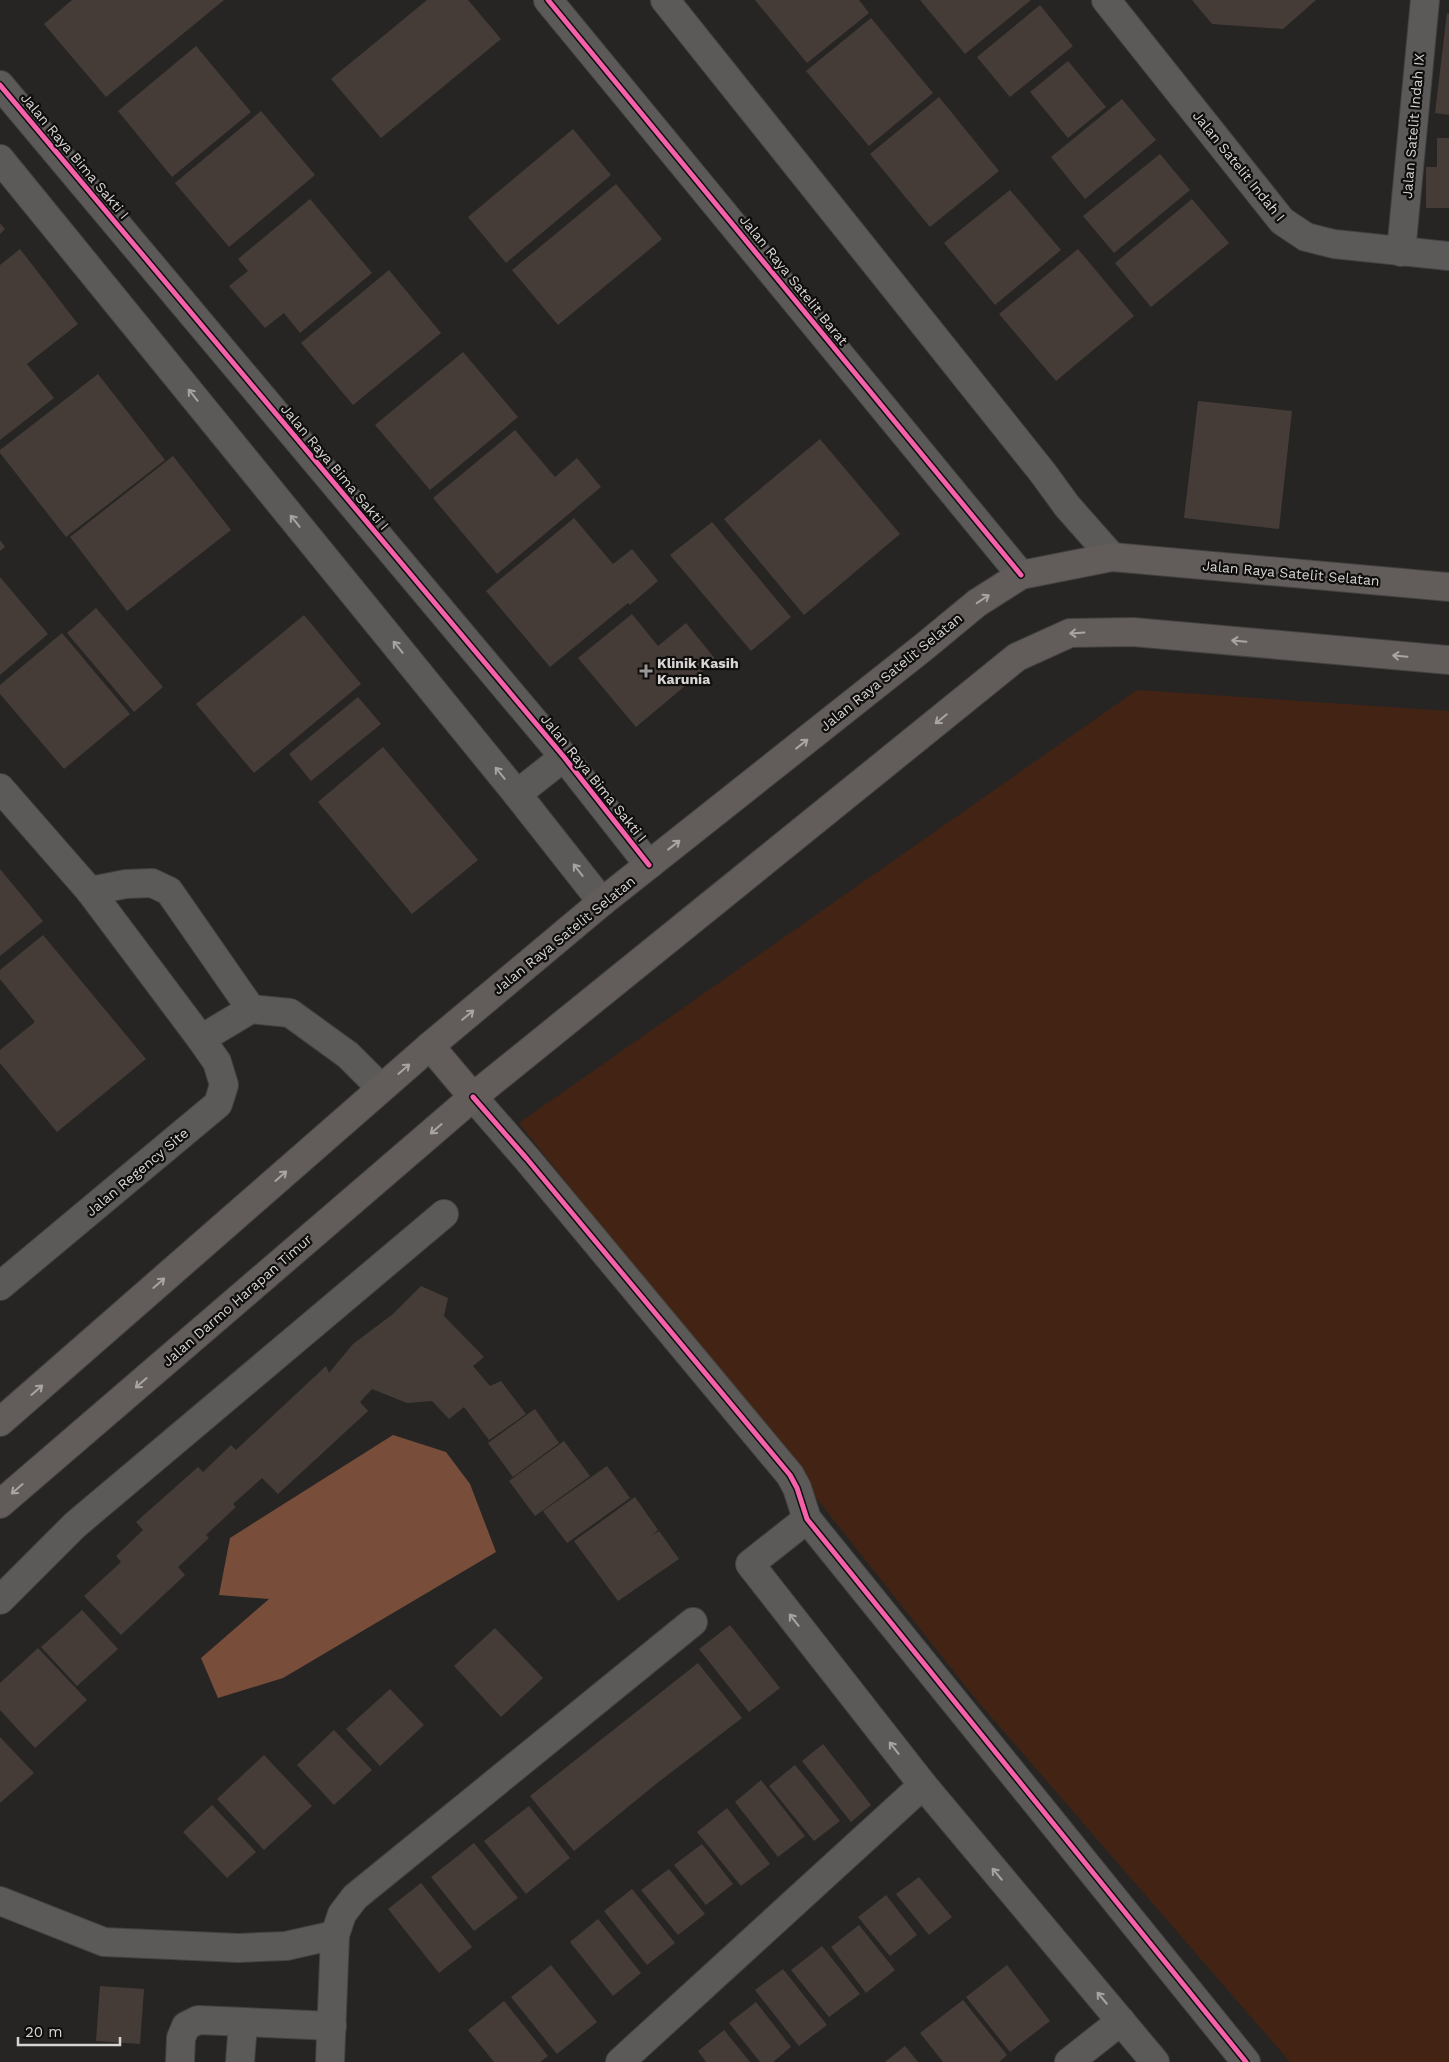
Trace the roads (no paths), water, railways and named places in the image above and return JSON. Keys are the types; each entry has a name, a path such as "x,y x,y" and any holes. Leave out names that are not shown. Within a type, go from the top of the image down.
{"main road":[{"name":"Jalan Raya Satelit Selatan","path":"430,1046 602,902 977,603 1021,575 1112,557 1449,587"},
{"path":"0,1422 430,1046 473,1097 1018,657 1070,633 1133,632 1449,660"},
{"name":"Jalan Darmo Harapan Timur","path":"0,1504 473,1097"}],"street":[{"name":"Jalan Raya Satelit Barat","path":"548,0 1021,575"},
{"path":"665,0 1068,506 1112,557"},
{"name":"Jalan Satelit Indah I","path":"1106,0 1282,222 1306,237 1334,244 1449,256"},
{"name":"Jalan Satelit Indah IX","path":"1401,252 1425,0"},
{"name":"Jalan Raya Bima Sakti I","path":"0,85 564,757 649,865"},
{"path":"0,159 517,794 602,902"},
{"path":"517,794 564,757"},
{"name":"Jalan Regency Site","path":"0,788 90,891 217,1062 224,1085 218,1104 0,1286"},
{"path":"90,891 126,884 152,883 170,891 251,1009"},
{"path":"201,1039 251,1009 290,1013 348,1055 381,1088"},
{"path":"473,1097 527,1159 790,1475 807,1519 1246,2062"},
{"path":"0,1600 75,1525 444,1214"},
{"path":"807,1519 750,1564 923,1785 1156,2062"},
{"path":"330,2062 335,1935 342,1914 355,1897 693,1622"},
{"path":"620,2062 923,1785"},
{"path":"0,1900 104,1942 238,1948 286,1946 335,1935"},
{"path":"180,2062 181,2038 186,2026 198,2020 332,2026"},
{"path":"1069,2062 1121,2021"},
{"path":"240,2062 243,2023"}],"place":[{"name":"Klinik Kasih Karunia","path":"646,671"}]}
